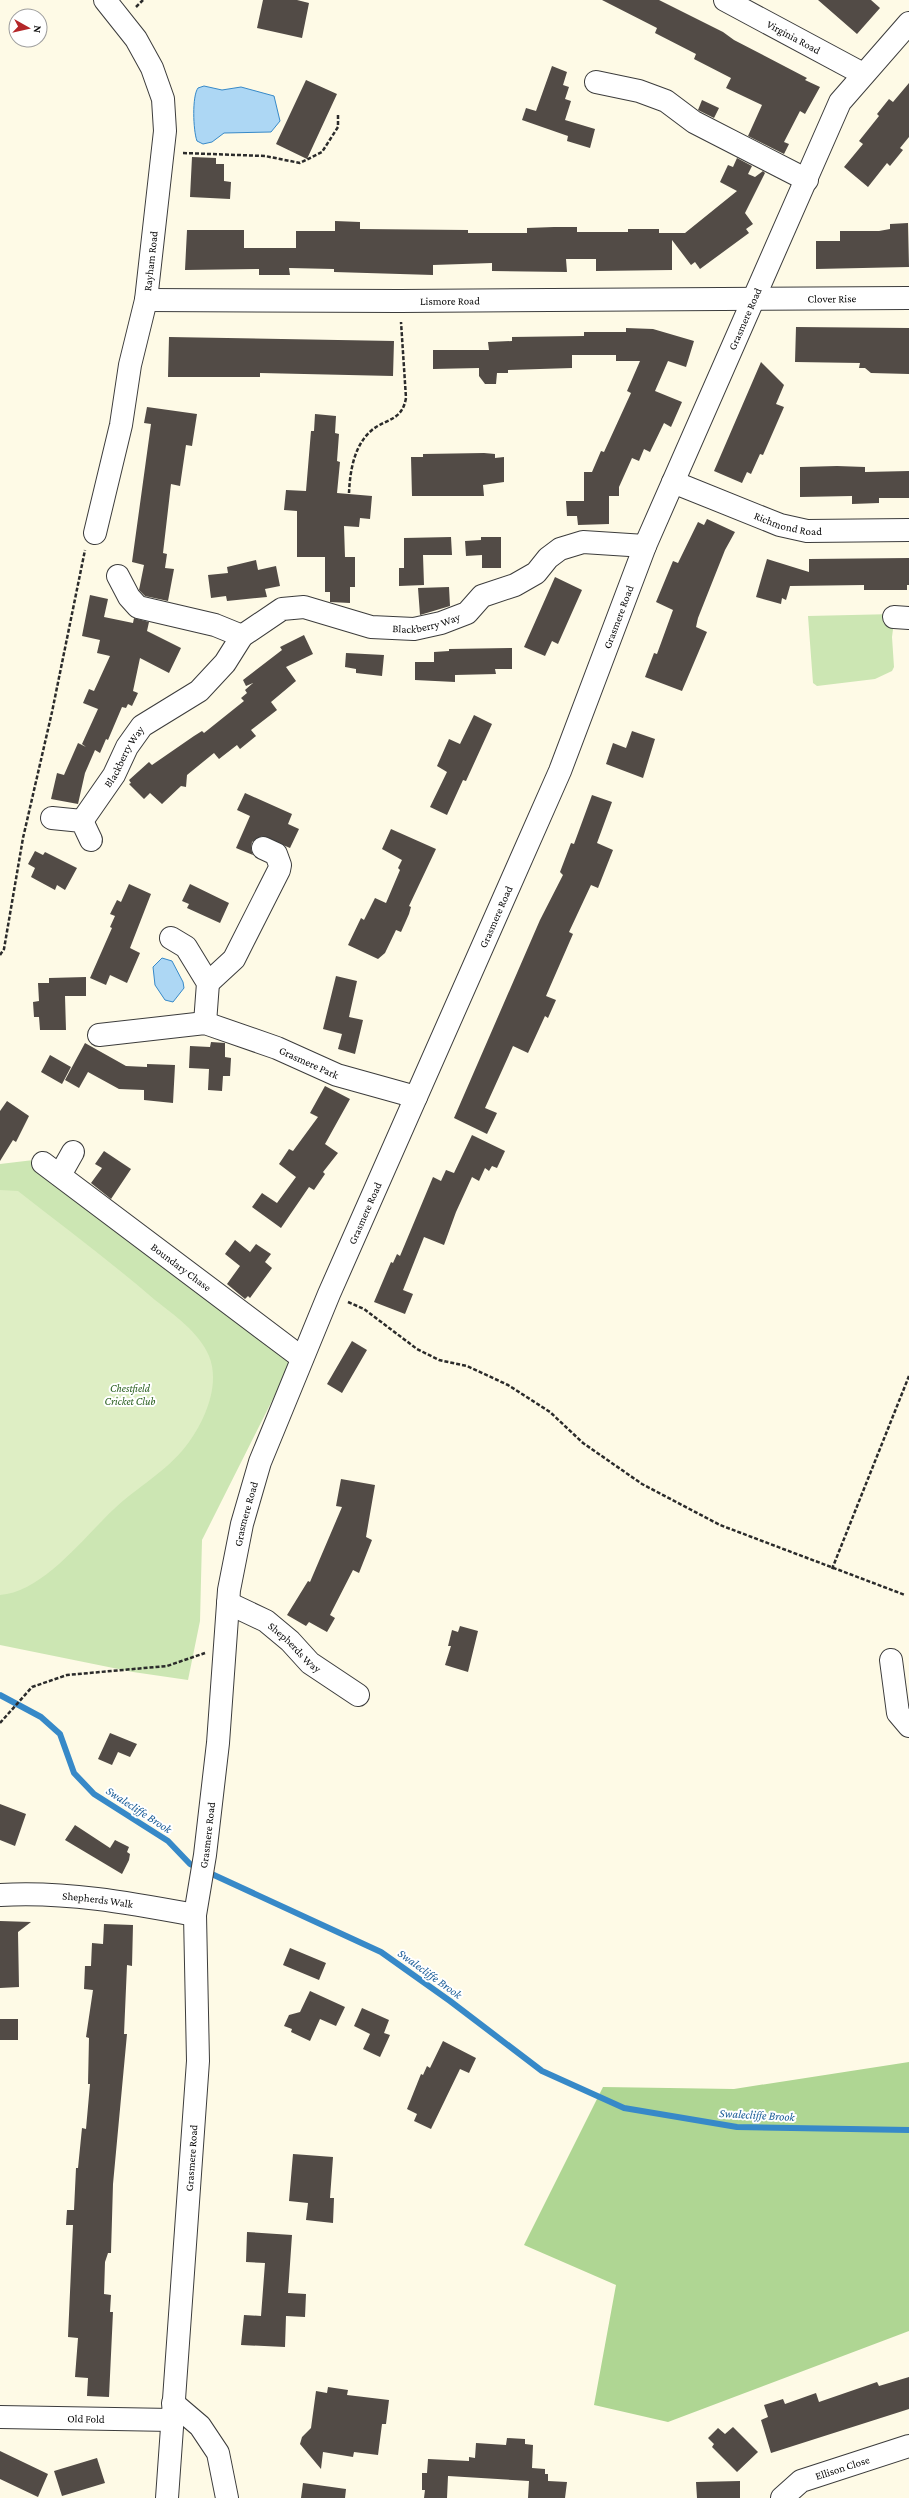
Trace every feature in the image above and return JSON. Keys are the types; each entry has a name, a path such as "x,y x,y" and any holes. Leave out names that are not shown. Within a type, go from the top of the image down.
{"street":[{"name":"Rayham Road","path":"91,537 146,300 165,131 163,99 152,68 136,39 105,0"},
{"name":"Virginia Road","path":"725,0 862,74"},
{"name":"Grasmere Road","path":"167,2498 198,2061 195,1915 205,1855 218,1743 228,1604 242,1524 260,1462 329,1294 560,771 645,546 840,102 862,74 909,23"},
{"path":"596,82 639,91 666,101 694,122 807,180"},
{"name":"Clover Rise","path":"754,300 909,298"},
{"name":"Lismore Road","path":"146,300 400,302 754,300"},
{"name":"Richmond Road","path":"673,482 780,525 807,531 909,530"},
{"name":"Blackberry Way","path":"52,818 86,831 127,747 142,726 199,691 225,663 242,636 282,609 304,607 371,626 414,629 441,624 467,614 482,596 515,585 536,573 548,558 560,549 583,542 645,546"},
{"path":"118,576 129,597 138,607 215,625 242,636"},
{"path":"208,983 234,959 279,870 280,865 276,854 263,848"},
{"path":"171,938 186,946 208,983 204,1023"},
{"name":"Grasmere Park","path":"99,1035 204,1023 277,1048 337,1075 416,1097"},
{"path":"60,1175 73,1152"},
{"name":"Boundary Chase","path":"43,1162 302,1358"},
{"name":"Shepherds Way","path":"228,1604 266,1621 290,1641 310,1663 358,1695"},
{"path":"891,1660 898,1713 909,1726"},
{"name":"Shepherds Walk","path":"0,1895 28,1893 103,1898 195,1915"},
{"path":"172,2412 200,2426 218,2453 227,2498"},
{"name":"Old Fold","path":"0,2417 172,2412"},
{"name":"Ellison Close","path":"782,2498 801,2481 909,2446"}],"path":[{"path":"162,153 265,156 300,163 322,152 338,127 338,114"},
{"path":"349,493 350,473 358,448 372,430 390,422 404,408 406,398 400,302"},
{"path":"0,954 4,949 30,805 91,537"},
{"path":"329,1294 364,1309 417,1349 439,1360 467,1366 508,1385 550,1412 583,1443 642,1484 720,1525 832,1569 905,1595"},
{"path":"832,1569 909,1376"},
{"path":"0,1724 32,1687 66,1675 167,1666 224,1646"}],"green space":[{"path":"895,614 892,637 894,667 892,671 875,679 817,686 813,683 808,616"},
{"name":"Chestfield Cricket Club","path":"42,1159 294,1357 202,1540 200,1621 188,1680 133,1672 0,1645 0,1164"},
{"path":"0,1190 18,1191 178,1318 193,1332 205,1347 212,1367 213,1379 209,1403 199,1426 193,1437 170,1464 114,1509 76,1548 47,1574 16,1592 0,1595"},
{"path":"909,2062 909,2331 668,2422 594,2405 616,2285 524,2245 603,2087 734,2089"}],"water":[{"path":"204,86 222,90 241,87 274,96 280,121 271,132 224,133 212,142 203,144 197,141 194,113 196,92 198,88"},
{"path":"162,958 172,961 183,982 184,988 173,1002 165,1000 155,985 153,967"}],"building":[{"path":"263,0 297,0 309,3 302,38 257,28"},
{"path":"602,0 659,0 723,32 734,40 807,78 805,80 820,87 805,114 800,111 784,142 789,144 784,154 748,136 762,105 726,88 731,78 694,59 696,54 655,33 657,28"},
{"path":"818,0 871,0 880,8 857,34"},
{"path":"552,66 567,72 563,85 569,87 565,99 571,101 565,120 595,129 590,148 567,141 568,136 522,120 526,108 536,111"},
{"path":"306,80 337,94 307,159 276,144"},
{"path":"909,83 909,137 900,148 903,150 890,166 887,163 868,187 844,167 863,144 859,141 879,116 877,114 889,99 893,102"},
{"path":"702,100 719,108 714,118 698,110"},
{"path":"192,157 216,158 216,164 224,164 224,181 231,182 230,199 190,197"},
{"path":"737,158 752,166 748,174 755,177 763,171 765,173 745,213 753,224 746,229 749,233 700,269 695,262 691,265 672,240 672,270 596,271 596,259 566,259 567,272 492,271 492,263 433,265 433,275 334,272 334,269 289,268 290,275 259,275 259,269 185,270 187,230 244,230 244,248 296,248 296,231 335,231 335,221 360,222 360,229 468,230 468,233 527,233 527,228 577,227 577,232 628,232 628,229 659,229 659,233 685,233 737,191 720,182 728,165 733,167"},
{"path":"908,223 909,267 816,269 816,241 840,241 840,231 879,231 890,229 890,224"},
{"path":"796,327 909,328 909,374 871,373 865,368 859,368 860,363 795,362"},
{"path":"626,328 653,329 694,341 686,367 668,361 655,391 682,402 671,427 664,423 650,452 644,449 639,461 632,458 619,487 619,496 609,496 609,524 578,525 577,516 567,516 566,501 584,501 584,472 592,472 601,451 604,452 631,393 627,391 640,361 616,361 616,355 572,355 572,368 508,370 508,373 497,373 496,384 485,384 479,376 479,368 433,369 433,350 489,350 488,342 512,341 512,337 584,336 584,332 626,332"},
{"path":"169,337 394,341 393,376 260,373 260,377 168,377"},
{"path":"761,362 784,385 776,404 784,407 763,455 760,454 751,474 747,472 742,483 714,471"},
{"path":"147,407 197,414 192,446 186,445 180,486 171,484 163,553 167,554 165,568 174,569 168,601 145,596 139,590 144,565 132,562 151,424 144,423"},
{"path":"315,414 336,416 335,433 339,434 337,461 340,462 337,493 372,496 370,519 360,518 359,527 344,526 345,557 355,557 355,587 350,587 350,603 330,602 330,592 325,592 325,557 297,557 297,511 284,510 286,490 306,491 311,431 314,431"},
{"path":"423,454 495,454 495,458 504,457 504,482 483,485 484,496 412,496 411,457 423,457"},
{"path":"800,467 865,467 865,472 909,471 909,498 879,498 879,503 852,504 852,496 800,497"},
{"path":"707,519 735,532 725,550 698,618 696,627 707,632 682,691 645,677 654,653 657,654 673,610 656,602 673,561 678,563 698,522 704,525"},
{"path":"451,537 452,555 423,555 424,585 399,586 399,568 404,568 404,538"},
{"path":"481,537 501,537 501,568 482,568 482,555 466,556 465,541 481,540"},
{"path":"909,558 909,585 907,585 907,590 864,590 864,585 790,586 786,600 782,598 781,604 756,597 767,559 809,572 809,559"},
{"path":"256,560 258,570 276,566 280,586 265,589 267,597 227,601 226,596 211,598 208,575 228,573 227,567"},
{"path":"555,577 582,590 558,644 552,641 545,656 524,647"},
{"path":"449,587 450,606 420,615 418,588"},
{"path":"90,595 108,599 104,617 133,623 134,618 149,622 147,631 181,648 169,673 140,658 133,691 138,693 132,706 128,704 126,708 122,707 108,740 106,739 100,753 95,750 85,773 78,804 51,799 57,773 64,775 78,743 86,747 82,744 98,709 83,703 89,689 94,691 110,656 97,653 100,640 82,636"},
{"path":"304,635 313,654 286,667 296,681 271,702 277,710 251,730 256,736 240,749 237,745 219,759 214,753 187,775 186,787 181,786 162,804 150,793 144,799 129,784 131,783 129,780 149,762 152,765 202,731 204,733 244,701 241,698 247,693 245,690 253,683 246,686 243,680 282,650 280,647"},
{"path":"512,648 512,669 495,669 496,674 455,675 455,682 415,680 415,662 434,662 434,652 449,651 449,649"},
{"path":"346,653 384,655 382,676 356,673 356,669 345,667"},
{"path":"474,715 492,724 466,781 463,780 447,815 430,807 447,772 437,766 449,739 460,744"},
{"path":"632,731 655,739 643,778 606,764 613,743 626,748"},
{"path":"245,793 292,814 288,824 299,829 290,848 262,836 252,842 251,849 253,855 236,848 250,816 237,810"},
{"path":"592,795 612,802 597,843 613,850 598,888 591,885 569,932 573,934 546,996 556,1000 548,1018 545,1016 528,1053 513,1046 485,1108 497,1113 487,1134 454,1118 540,920 563,875 560,872 571,843 574,844"},
{"path":"391,829 436,849 409,906 411,907 409,914 401,932 396,930 385,953 378,959 348,945 361,918 364,920 375,898 386,903 400,870 398,868 402,860 382,849"},
{"path":"35,851 43,855 45,852 77,868 65,890 57,885 55,890 31,877 35,868 28,864"},
{"path":"129,884 151,894 130,948 140,953 127,983 110,975 106,985 90,978 112,928 110,927 115,916 110,914 117,900 121,902"},
{"path":"190,884 229,903 220,923 187,908 189,904 182,901"},
{"path":"336,976 357,981 349,1017 363,1020 355,1054 338,1049 342,1034 323,1029"},
{"path":"86,977 86,996 65,996 66,1030 40,1030 39,1017 34,1017 33,1002 39,1001 38,983 49,983 49,978"},
{"path":"211,1042 225,1043 225,1057 231,1058 230,1076 223,1076 222,1091 208,1090 209,1069 189,1068 190,1046 210,1047"},
{"path":"85,1043 126,1066 147,1067 147,1064 175,1065 173,1103 144,1100 144,1090 119,1089 88,1072 79,1088 65,1080"},
{"path":"50,1055 71,1067 62,1084 41,1072"},
{"path":"325,1086 350,1099 325,1144 338,1153 323,1172 325,1174 314,1190 309,1187 281,1228 252,1207 262,1193 277,1203 296,1177 279,1164 289,1149 293,1151 318,1117 310,1113"},
{"path":"7,1101 29,1116 16,1142 13,1140 0,1161 0,1111"},
{"path":"472,1135 505,1151 497,1168 492,1166 489,1171 485,1168 479,1181 472,1177 456,1212 444,1245 424,1237 403,1290 413,1294 405,1314 374,1302 391,1262 393,1263 397,1254 400,1256 433,1177 441,1181 446,1170 454,1173"},
{"path":"104,1151 131,1169 111,1199 91,1183 102,1168 95,1164"},
{"path":"235,1240 250,1252 256,1244 271,1254 265,1262 272,1268 250,1298 248,1296 245,1299 227,1284 240,1266 225,1254"},
{"path":"352,1341 367,1350 342,1393 327,1384"},
{"path":"341,1479 375,1485 366,1537 372,1540 359,1573 353,1570 330,1615 335,1618 327,1632 309,1622 306,1626 287,1615 308,1581 310,1582 342,1507 336,1506"},
{"path":"460,1626 478,1631 468,1672 445,1665 451,1646 448,1646 452,1630 458,1632"},
{"path":"110,1733 137,1744 130,1757 118,1752 112,1765 98,1759"},
{"path":"0,1804 26,1814 15,1846 0,1840"},
{"path":"75,1825 110,1848 115,1840 129,1847 127,1852 130,1854 129,1860 122,1874 65,1840"},
{"path":"0,1921 31,1922 18,1932 19,1987 0,1988"},
{"path":"104,1924 133,1925 132,1966 127,1965 124,2034 127,2034 113,2184 111,2253 108,2253 105,2262 104,2294 111,2295 110,2312 113,2312 109,2397 87,2396 88,2378 75,2377 78,2338 68,2337 73,2225 66,2225 67,2210 74,2210 76,2168 78,2168 82,2128 86,2129 90,2084 88,2084 89,2038 86,2037 93,1990 84,1989 85,1966 91,1966 92,1943 103,1944"},
{"path":"290,1948 326,1963 319,1980 283,1965"},
{"path":"310,1991 345,2007 336,2026 320,2019 310,2041 291,2032 292,2029 284,2026 289,2015 300,2012"},
{"path":"362,2008 389,2020 384,2033 390,2035 380,2057 363,2049 370,2034 354,2026"},
{"path":"0,2019 18,2019 18,2040 0,2040"},
{"path":"443,2041 476,2058 469,2073 460,2069 431,2129 414,2121 417,2114 407,2109 421,2074 423,2075 427,2066 430,2068"},
{"path":"293,2154 333,2157 330,2198 334,2198 333,2223 306,2220 308,2203 289,2201"},
{"path":"247,2232 292,2235 288,2293 306,2294 305,2317 286,2316 285,2347 241,2345 244,2315 261,2316 265,2263 246,2262"},
{"path":"909,2377 909,2409 771,2453 761,2420 768,2417 764,2405 783,2399 785,2404 816,2393 819,2402 877,2382 879,2386"},
{"path":"328,2387 348,2390 347,2395 389,2400 386,2424 382,2424 378,2455 354,2452 353,2457 323,2452 321,2469 300,2444 302,2437 311,2428 316,2391 327,2393"},
{"path":"733,2427 758,2452 737,2472 712,2447 714,2444 708,2438 718,2428 725,2434"},
{"path":"507,2438 525,2439 525,2444 533,2445 532,2468 545,2469 545,2474 548,2474 548,2481 567,2482 565,2498 528,2498 529,2481 448,2476 447,2498 424,2498 425,2490 422,2490 422,2473 427,2473 428,2459 469,2461 469,2457 475,2458 476,2443 506,2445"},
{"path":"0,2451 48,2474 38,2497 0,2479"},
{"path":"97,2458 105,2483 62,2496 54,2471"},
{"path":"740,2481 740,2498 697,2498 696,2482"},
{"path":"303,2483 346,2489 345,2498 301,2498"}],"waterway":[{"name":"Swalecliffe Brook","path":"0,1695 41,1717 60,1734 74,1773 94,1794 168,1841 190,1864 381,1952 450,2001 542,2071 624,2108 737,2127 909,2130"}]}
